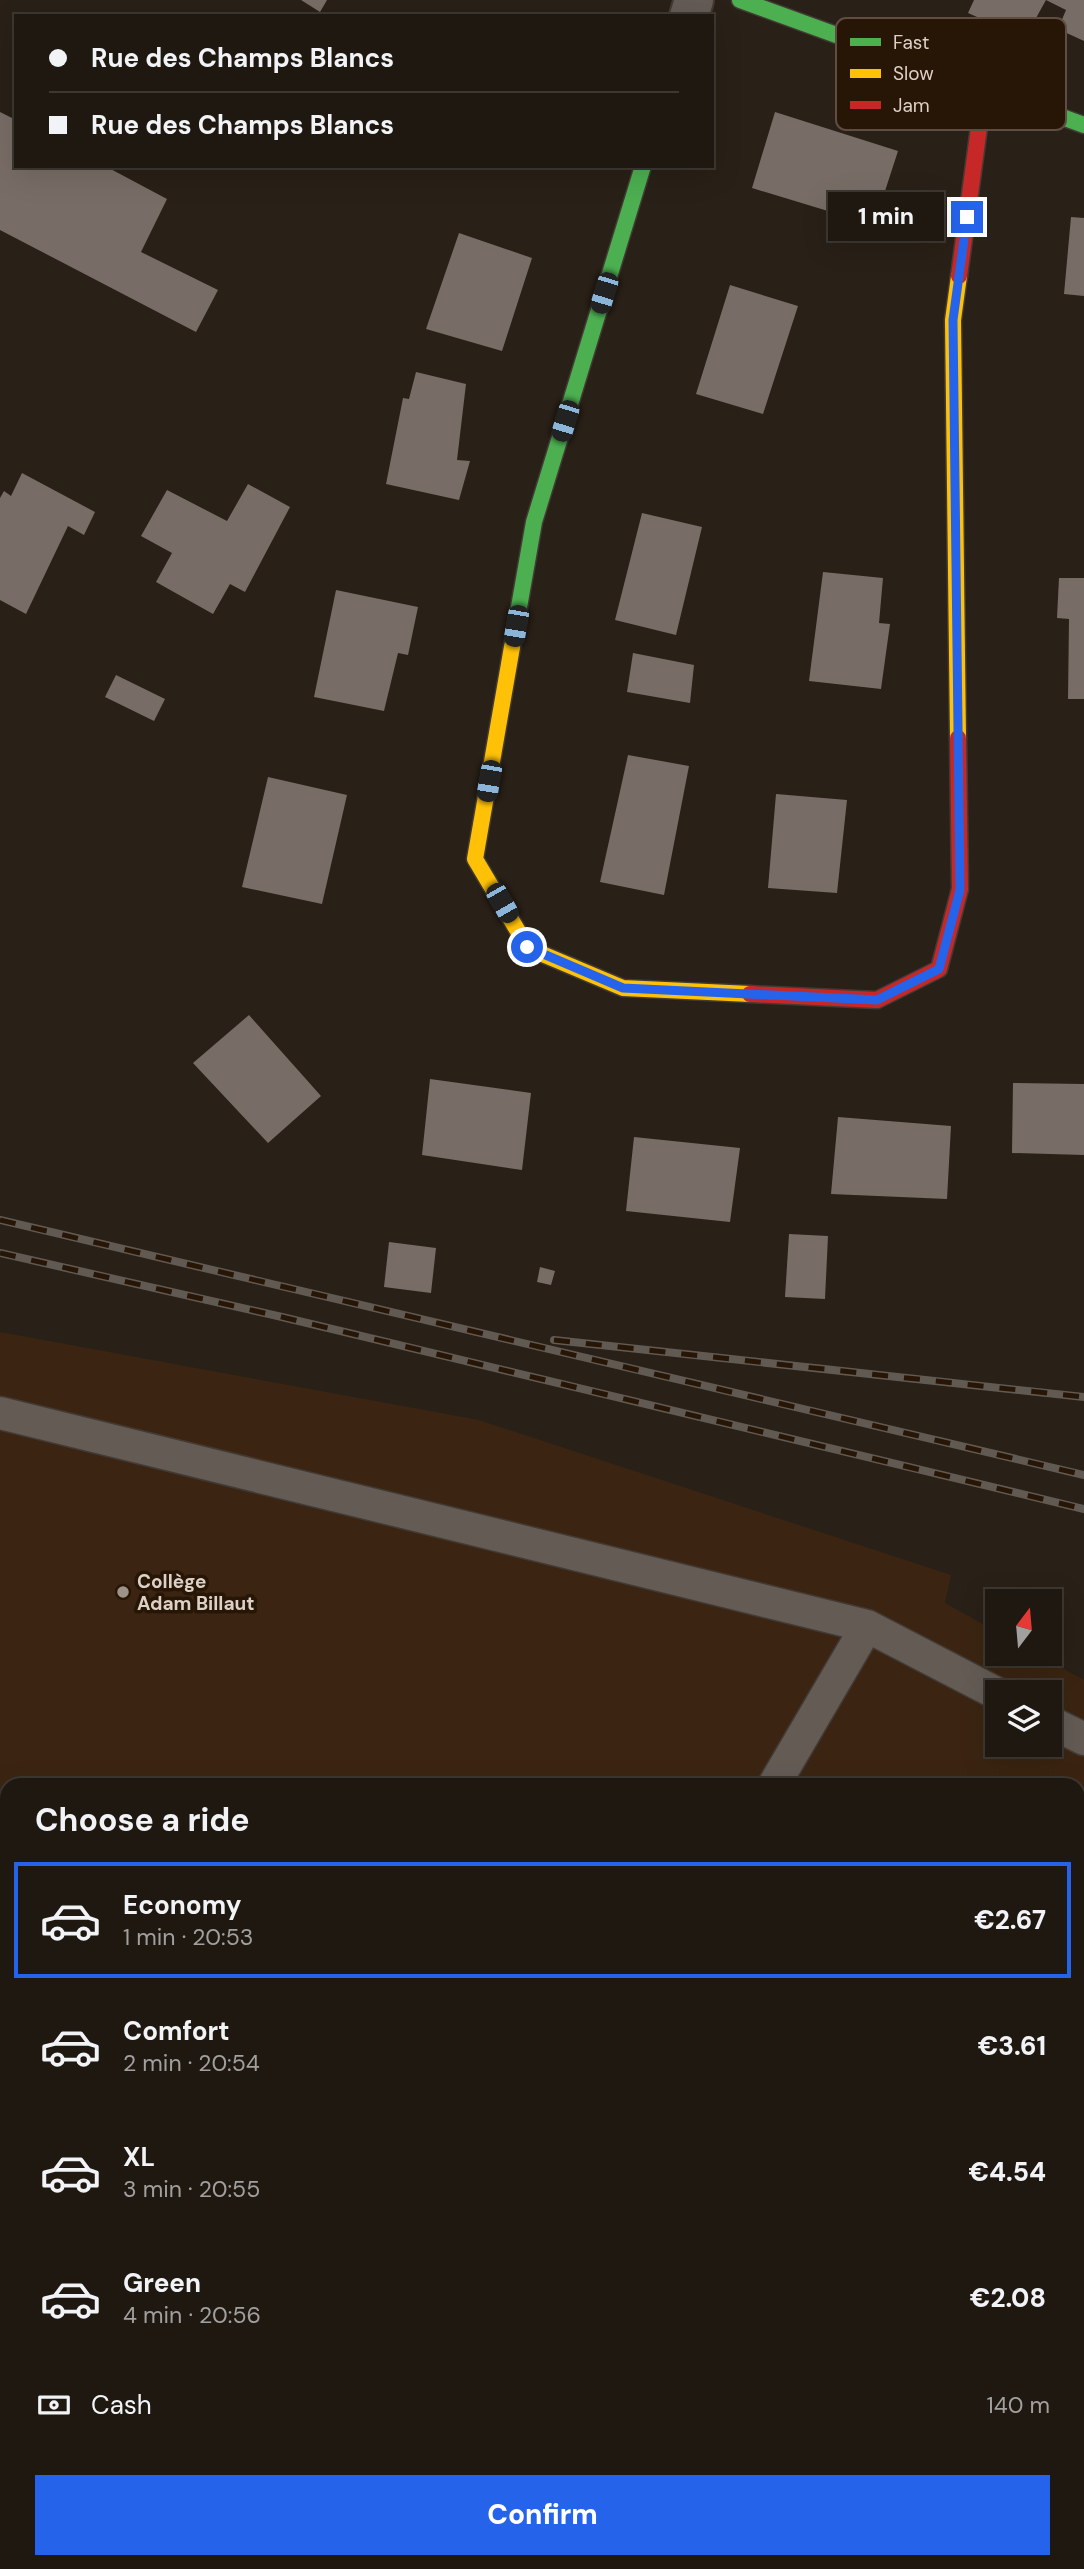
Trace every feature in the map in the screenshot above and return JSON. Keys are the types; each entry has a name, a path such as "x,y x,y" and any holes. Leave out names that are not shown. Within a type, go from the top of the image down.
{"street":[{"path":"740,0 836,35"},
{"path":"1066,119 1084,125"},
{"path":"642,168 534,522 475,859 527,947 623,988 877,1000 939,969 960,890 953,320 979,130"}],"lane":[{"path":"0,1412 867,1626 985,1687"},
{"path":"778,1778 867,1626"},
{"path":"1062,1728 1084,1740"}],"shaded area":[{"path":"0,1332 479,1420 951,1575 945,1603 985,1625 985,1666 1059,1666 1084,1680 1084,1778 0,1778"}],"building":[{"path":"301,0 327,0 320,12"},
{"path":"974,0 1046,0 1036,18 979,18 968,13"},
{"path":"1046,0 1084,0 1084,41 1066,33 1066,18 1063,18 1066,10"},
{"path":"0,112 14,119 14,168 109,168 167,199 141,252 218,290 196,332 0,230"},
{"path":"775,112 898,151 874,225 752,188"},
{"path":"1071,217 1084,218 1084,296 1064,294"},
{"path":"459,233 532,258 502,351 426,329"},
{"path":"730,285 798,306 763,414 696,394"},
{"path":"416,372 466,384 457,460 470,461 459,500 386,484 403,398 409,399"},
{"path":"22,473 95,512 84,535 68,526 26,614 0,600 0,498 4,491 11,496"},
{"path":"248,484 290,507 245,592 230,584 213,614 156,582 172,553 141,536 167,490 227,521"},
{"path":"642,513 702,527 676,635 615,620"},
{"path":"823,572 883,578 879,623 890,624 881,689 809,681"},
{"path":"1059,578 1084,578 1084,699 1068,699 1069,619 1057,618"},
{"path":"336,590 418,607 408,655 398,653 384,711 314,697"},
{"path":"633,653 694,665 690,703 627,692"},
{"path":"116,675 165,699 154,721 105,697"},
{"path":"628,755 689,766 664,895 600,882"},
{"path":"268,777 347,795 322,904 242,887"},
{"path":"776,794 847,800 837,893 768,888"},
{"path":"249,1015 321,1096 268,1143 193,1063"},
{"path":"430,1079 531,1093 522,1170 422,1155"},
{"path":"1013,1083 1084,1084 1084,1155 1012,1153"},
{"path":"838,1117 951,1126 947,1199 831,1194"},
{"path":"634,1137 740,1148 730,1222 626,1211"},
{"path":"789,1234 828,1236 825,1299 785,1297"},
{"path":"389,1242 436,1248 431,1293 384,1287"},
{"path":"540,1267 555,1271 551,1285 537,1282"}],"railway":[{"path":"0,1220 1084,1475"},
{"path":"0,1253 282,1317 1084,1509"},
{"path":"554,1340 1084,1397"}],"traffic: fast":[{"path":"740,0 836,35"},
{"path":"1066,118 1084,125"},
{"path":"512,647 534,522 642,168"}],"traffic: slow":[{"path":"958,738 953,320 959,276"},
{"path":"512,647 475,859 528,948 623,988 750,994"}],"traffic: jam":[{"path":"959,276 979,130"},
{"path":"750,994 877,1000 939,969 960,889 958,738"}],"place":[{"name":"Collège Adam Billaut","path":"123,1592"}],"route":[{"path":"527,947 623,988 877,1000 939,969 960,890 953,320 967,217"}]}
